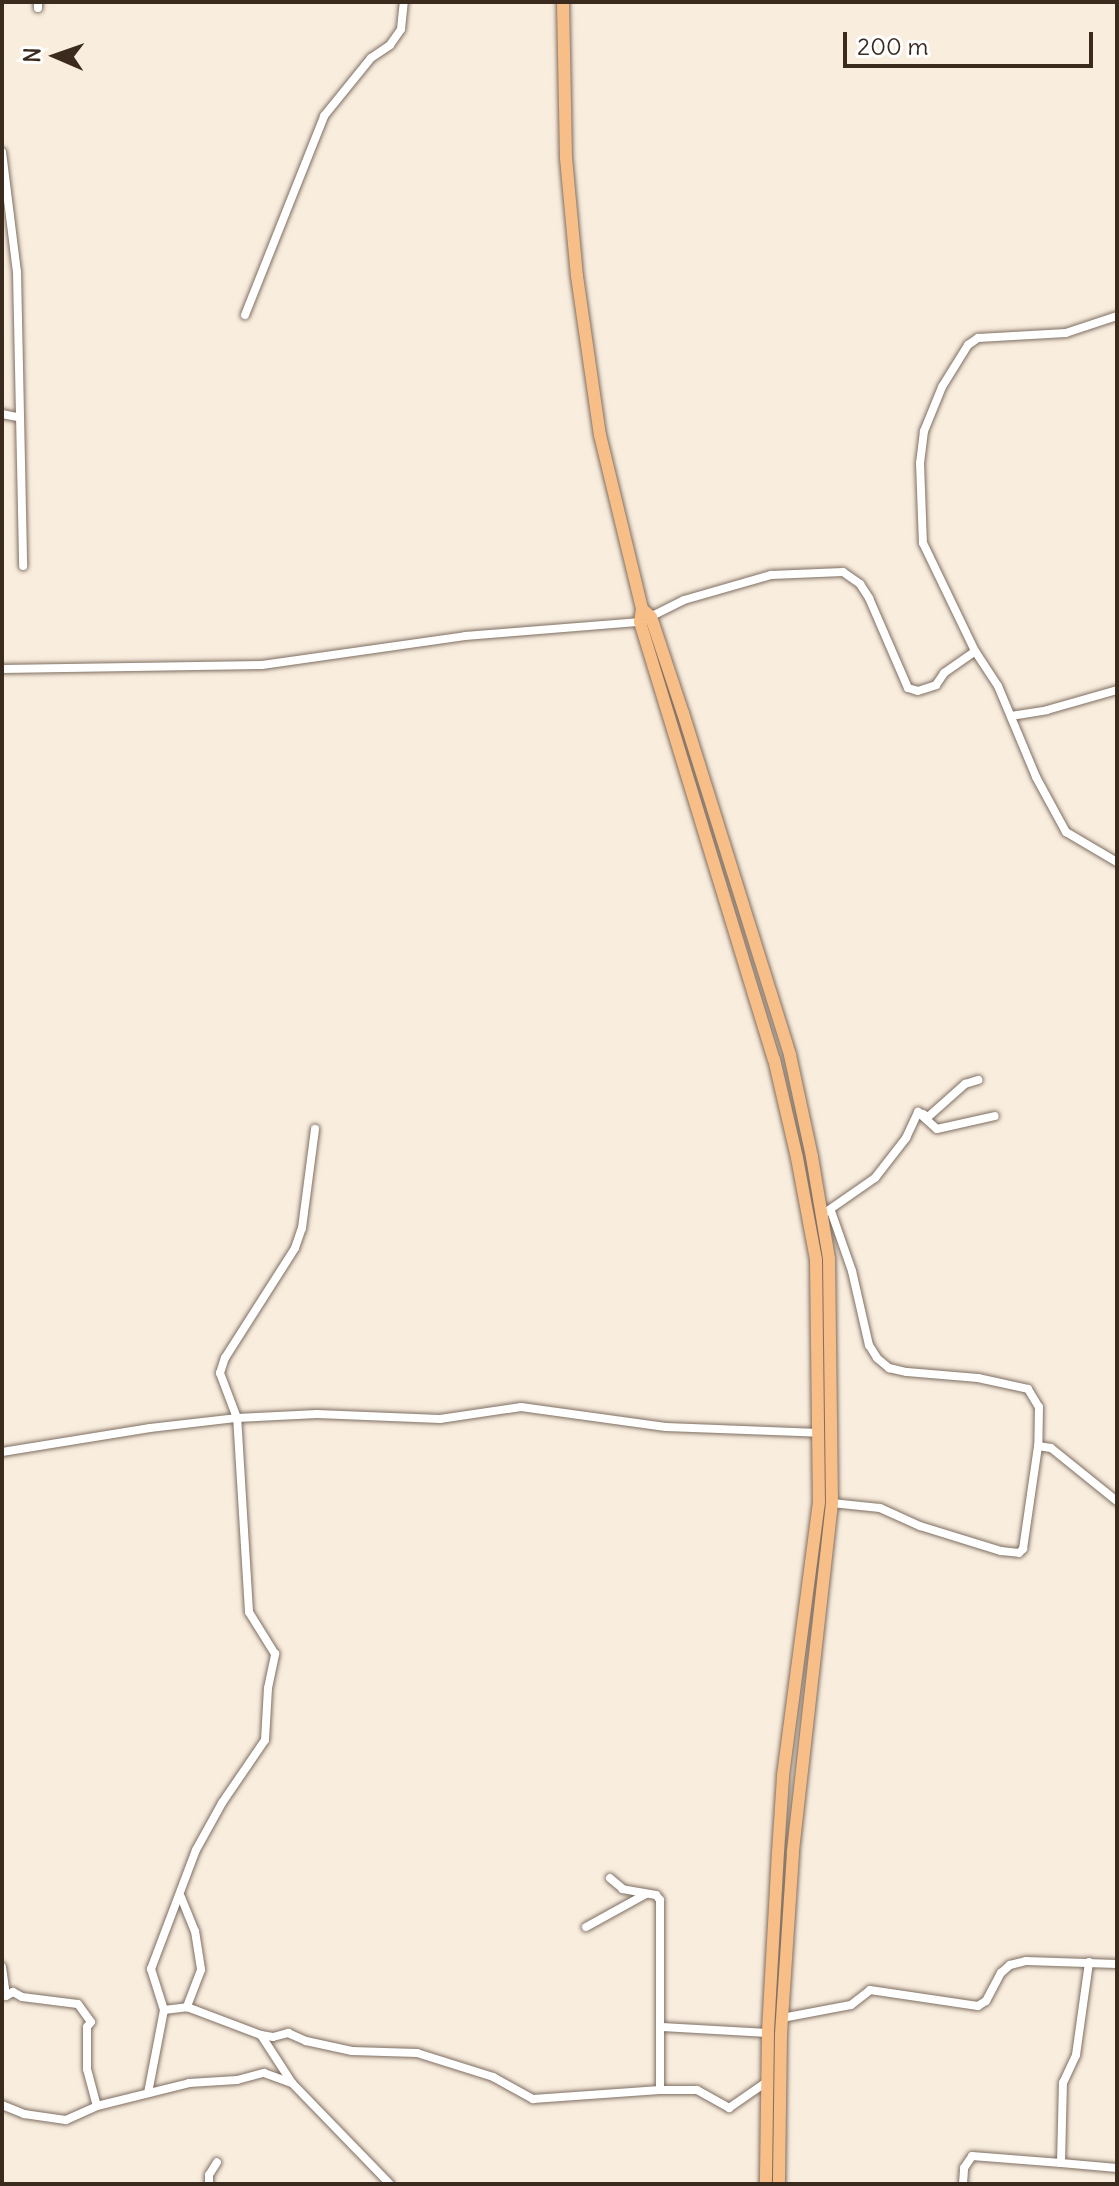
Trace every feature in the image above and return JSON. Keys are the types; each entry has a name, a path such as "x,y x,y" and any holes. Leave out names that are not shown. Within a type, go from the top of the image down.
{"main road":[{"path":"563,2 566,158 585,343 600,435 644,616 774,1059 816,1260 819,1502 783,1777 768,2033 766,2184"},
{"path":"644,616 790,1055 827,1212 832,1503 799,1779 782,2018 779,2184"}],"street":[{"path":"245,315 324,116 371,58 390,45 401,29 404,2"},
{"path":"2,152 17,272 23,566"},
{"path":"1117,316 1066,333 978,338 958,357 942,387 924,431 920,463 920,535 975,651 998,686 1036,777 1066,832 1117,862"},
{"path":"2,414 18,417"},
{"path":"2,669 262,665 465,636 644,616 684,600 771,575 843,572 860,584 869,598 908,688 918,691 936,685 944,673 975,651"},
{"path":"1011,716 1117,690"},
{"path":"918,1112 928,1117 965,1084 978,1080"},
{"path":"832,1503 880,1508 920,1526 1001,1551 1019,1553 1023,1549 1038,1446 1039,1407 1028,1389 978,1378 907,1372 889,1368 877,1358 869,1345 852,1271 827,1212 875,1178 906,1138 918,1112"},
{"path":"918,1112 937,1129 995,1116"},
{"path":"148,2093 164,2010 151,1969 181,1897 196,1850 222,1803 265,1740 269,1719 268,1688 275,1654 249,1612 237,1418 220,1373 225,1358 295,1248 302,1228 315,1129"},
{"path":"2,1452 150,1428 237,1418 317,1414 440,1419 521,1407 666,1427 819,1433"},
{"path":"1038,1446 1051,1448 1117,1501"},
{"path":"610,1878 623,1889 656,1895 660,1906 660,2090"},
{"path":"586,1927 647,1894"},
{"path":"181,1897 195,1931 201,1970 187,2007"},
{"path":"782,2018 851,2005 870,1990 978,2006 986,2001 1001,1973 1010,1965 1026,1961 1117,1964"},
{"path":"1061,2163 1063,2083 1076,2055 1089,1962"},
{"path":"2,1967 6,1996 13,1992 22,1997 78,2004 91,2022 87,2027 87,2069 97,2106"},
{"path":"164,2010 187,2007 261,2035 273,2037 288,2033 306,2041 352,2051 417,2053 493,2077 533,2099 697,2090 729,2108 768,2081"},
{"path":"662,2027 768,2033"},
{"path":"261,2035 292,2083 390,2184"},
{"path":"2,2105 51,2120 66,2120 97,2106 189,2083 237,2080 264,2073 292,2083"},
{"path":"963,2184 964,2168 972,2156 1117,2168"},
{"path":"209,2184 209,2175 217,2162"}]}
